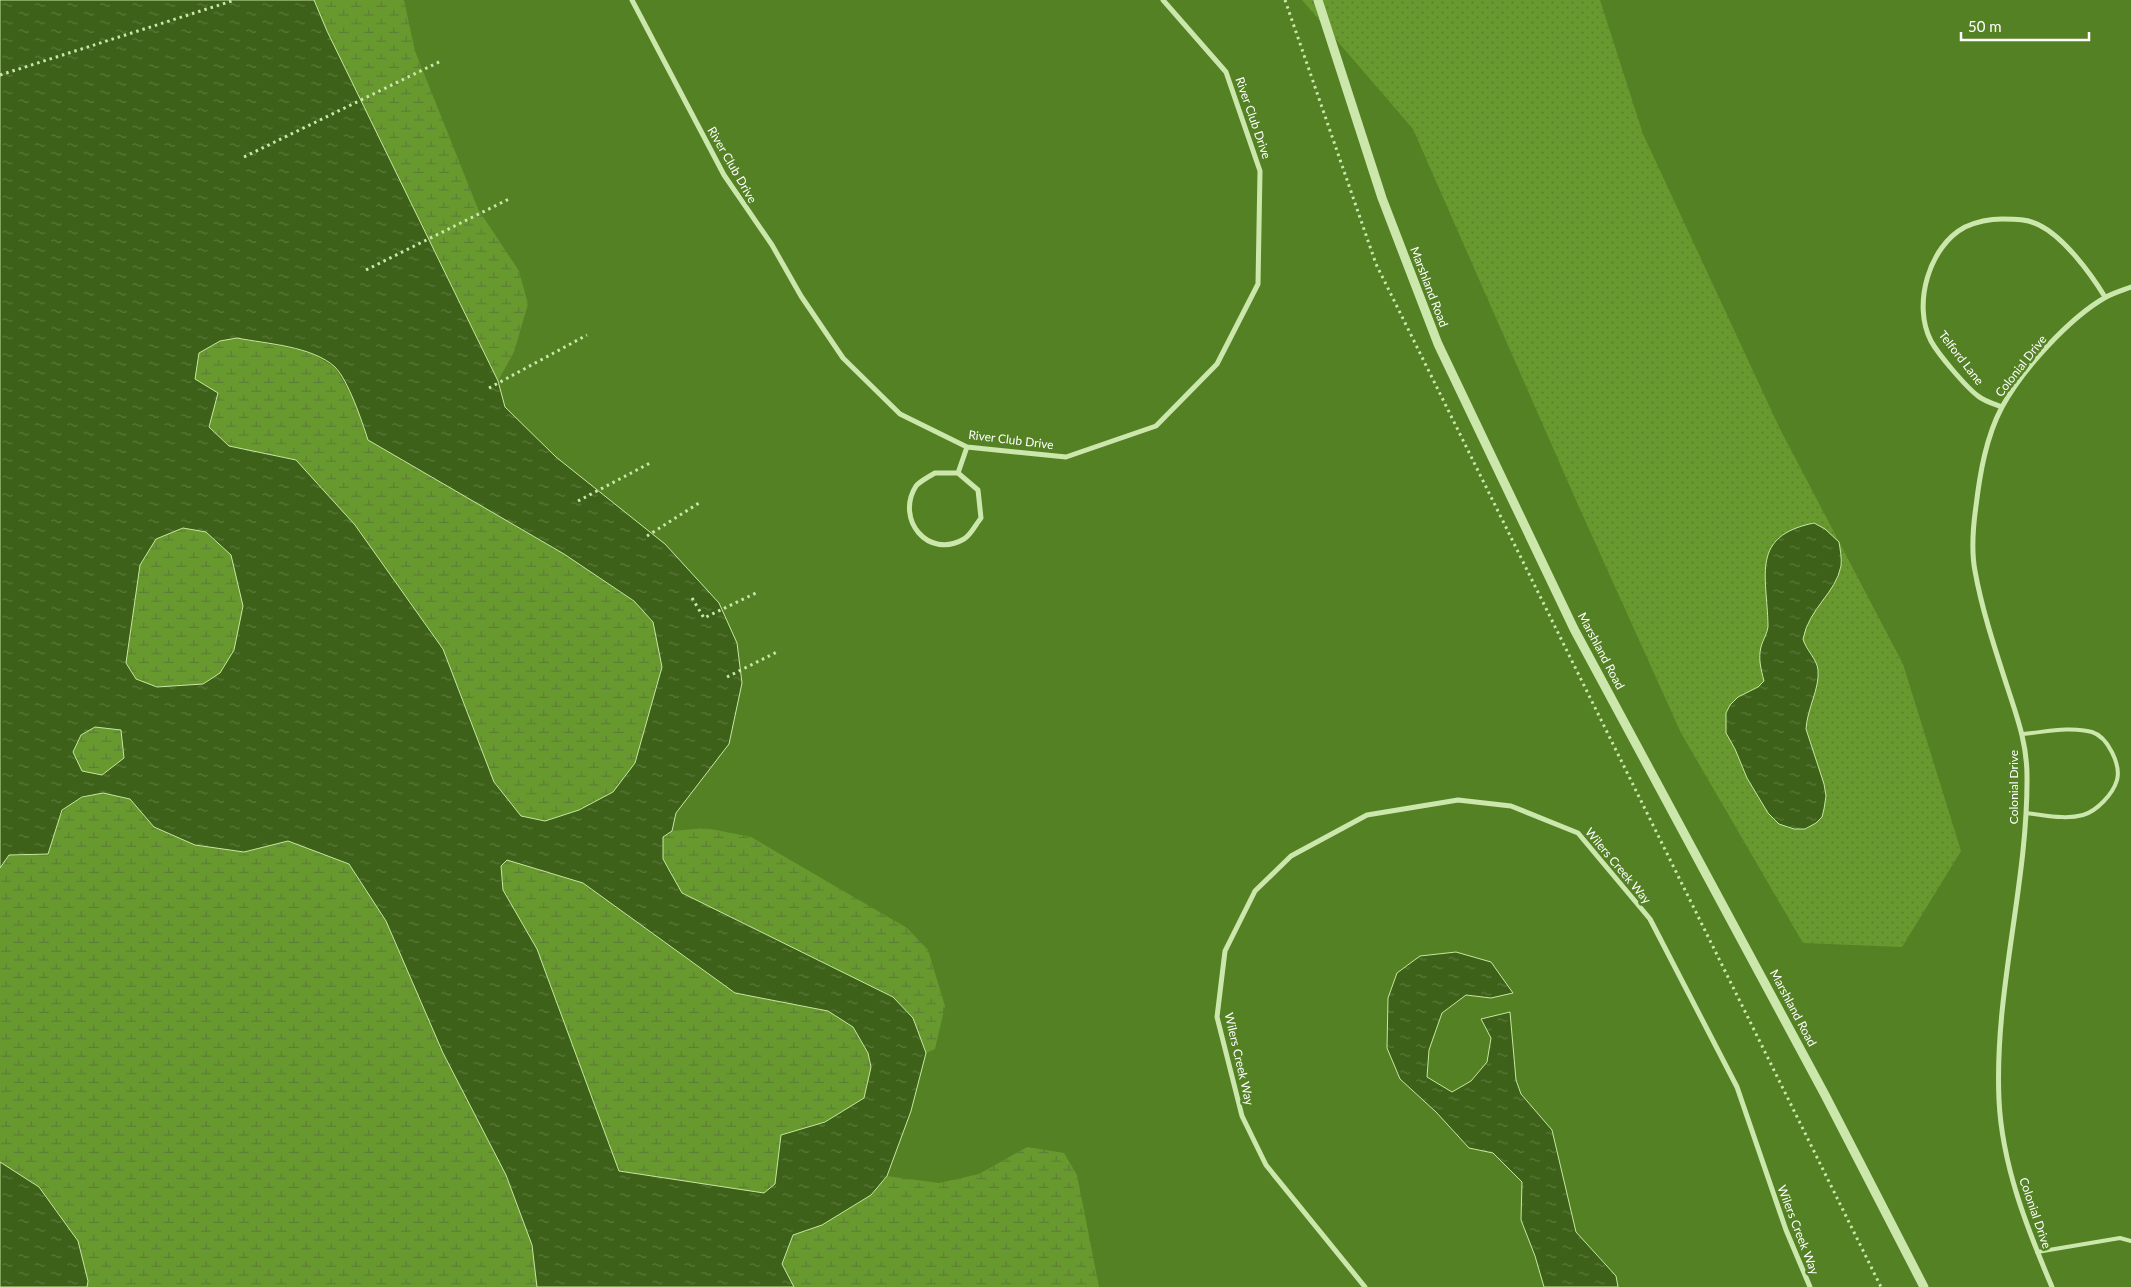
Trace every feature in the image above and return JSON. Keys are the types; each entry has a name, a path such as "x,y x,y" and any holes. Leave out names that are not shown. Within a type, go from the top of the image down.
{"street":[{"name":"River Club Drive","path":"632,0 724,175 772,245 801,296 843,358 900,414 967,447 1066,457 1156,426 1217,364 1258,284 1260,171 1226,72 1164,0"},
{"name":"Marshland Road","path":"1318,0 1382,198 1438,344 1574,629 1825,1095 1924,1287"},
{"name":"Telford Lane","path":"2002,407 1978,396 1931,340 1924,319 1923,293 1928,270 1946,243 1965,227 1992,219 2021,219 2040,225 2065,245 2090,272 2105,298"},
{"name":"Colonial Drive","path":"2052,1287 2017,1198 2006,1149 1999,1102 1999,1042 2026,812 2027,773 2024,734 1986,614 1974,569 1973,530 1986,449 2002,407 2045,348 2069,325 2105,298 2131,287"},
{"path":"958,473 967,447"},
{"path":"935,473 958,473 978,490 981,518 966,539 949,545 937,545 922,538 914,526 909,506 917,485 935,473"},
{"name":"Wilers Creek Way","path":"1365,1287 1266,1165 1242,1116 1217,1017 1225,950 1255,891 1291,856 1367,816 1458,800 1511,806 1578,833 1650,919 1736,1087 1786,1230 1810,1287"}],"lane":[{"path":"2024,734 2071,730 2094,732 2107,743 2115,762 2117,779 2100,805 2085,815 2069,818 2026,812"},
{"path":"2037,1252 2120,1238 2131,1241"}],"path":[{"path":"0,75 235,0"},
{"path":"244,157 441,61"},
{"path":"366,270 509,199"},
{"path":"489,388 587,335"},
{"path":"578,501 652,462"},
{"path":"647,536 699,503"},
{"path":"692,598 704,618 758,592"},
{"path":"727,677 777,652"}],"green space":[{"path":"314,0 404,0 415,51 478,209 519,271 528,304 514,352 498,381 327,31"},
{"path":"1302,0 1600,0 1643,134 1780,429 1903,664 1961,851 1902,947 1803,943 1681,733 1579,507 1413,129"},
{"path":"237,338 310,352 335,368 355,401 368,440 564,554 634,601 653,622 662,667 635,763 613,792 579,810 545,821 521,816 494,782 443,649 296,460 229,446 209,427 195,379 199,353 220,341"},
{"path":"183,528 206,532 232,555 243,606 234,650 220,673 203,684 157,687 136,679 126,663 140,565 156,539"},
{"path":"95,727 121,730 124,758 102,775 82,771 73,752 81,735"},
{"path":"103,793 131,799 154,827 244,852 288,841 349,864 386,921 443,1053 506,1175 532,1245 537,1287 87,1287 88,1281 39,1187 0,1162 0,868 9,855 48,854 59,819 69,805 88,796"},
{"path":"706,828 751,837 907,928 928,950 945,1006 935,1049 926,1053 913,1018 893,997 682,893 663,859 663,837 672,831"},
{"path":"507,860 583,883 735,993 828,1011 854,1027 868,1053 871,1067 864,1098 825,1122 781,1135 775,1184 764,1193 619,1171 537,949 503,890 501,866"},
{"path":"1027,1147 1064,1153 1077,1175 1099,1287 794,1287 782,1264 793,1235 822,1225 871,1195 887,1176 939,1183 979,1174"}],"water":[{"path":"0,0 314,0 327,31 498,381 505,407 556,457 665,544 719,603 737,643 742,683 729,744 676,813 672,831 663,837 663,859 682,893 893,997 913,1018 926,1053 911,1111 887,1176 871,1195 822,1225 793,1235 782,1264 794,1287 537,1287 532,1245 506,1175 443,1053 386,921 349,864 288,841 244,852 195,845 154,827 130,799 103,793 82,797 62,810 48,854 9,855 0,868","holes":["237,338 275,344 302,350 325,360 335,367 345,381 368,440 564,554 634,601 653,622 662,667 635,763 613,792 579,810 545,821 521,816 494,782 443,649 355,525 296,460 229,446 209,427 218,393 195,379 199,353 220,341","183,528 206,532 231,555 243,606 234,650 220,673 203,684 157,687 136,679 126,663 140,565 156,539","95,727 121,730 124,758 102,775 82,771 73,752 81,735","507,860 583,883 735,993 828,1011 853,1027 868,1053 871,1067 864,1098 825,1122 781,1135 775,1184 764,1193 619,1171 537,949 503,890 501,866"]},
{"path":"1814,523 1825,529 1839,542 1841,554 1841,566 1838,576 1811,618 1803,639 1816,662 1818,670 1817,684 1806,729 1824,784 1826,796 1822,817 1805,829 1794,829 1779,824 1768,813 1747,778 1726,733 1726,713 1730,705 1738,697 1758,687 1764,681 1760,656 1761,647 1768,628 1765,574 1771,548 1780,537 1794,529"},
{"path":"1456,952 1491,962 1513,993 1491,998 1466,995 1442,1013 1429,1050 1427,1077 1452,1092 1471,1081 1487,1062 1491,1038 1481,1019 1510,1012 1516,1080 1521,1094 1552,1130 1576,1232 1616,1276 1618,1287 1544,1287 1535,1256 1521,1220 1522,1182 1493,1153 1469,1148 1436,1112 1400,1079 1387,1048 1388,998 1397,973 1420,956"},
{"path":"0,1162 39,1187 78,1241 88,1281 87,1287 0,1287"}]}
